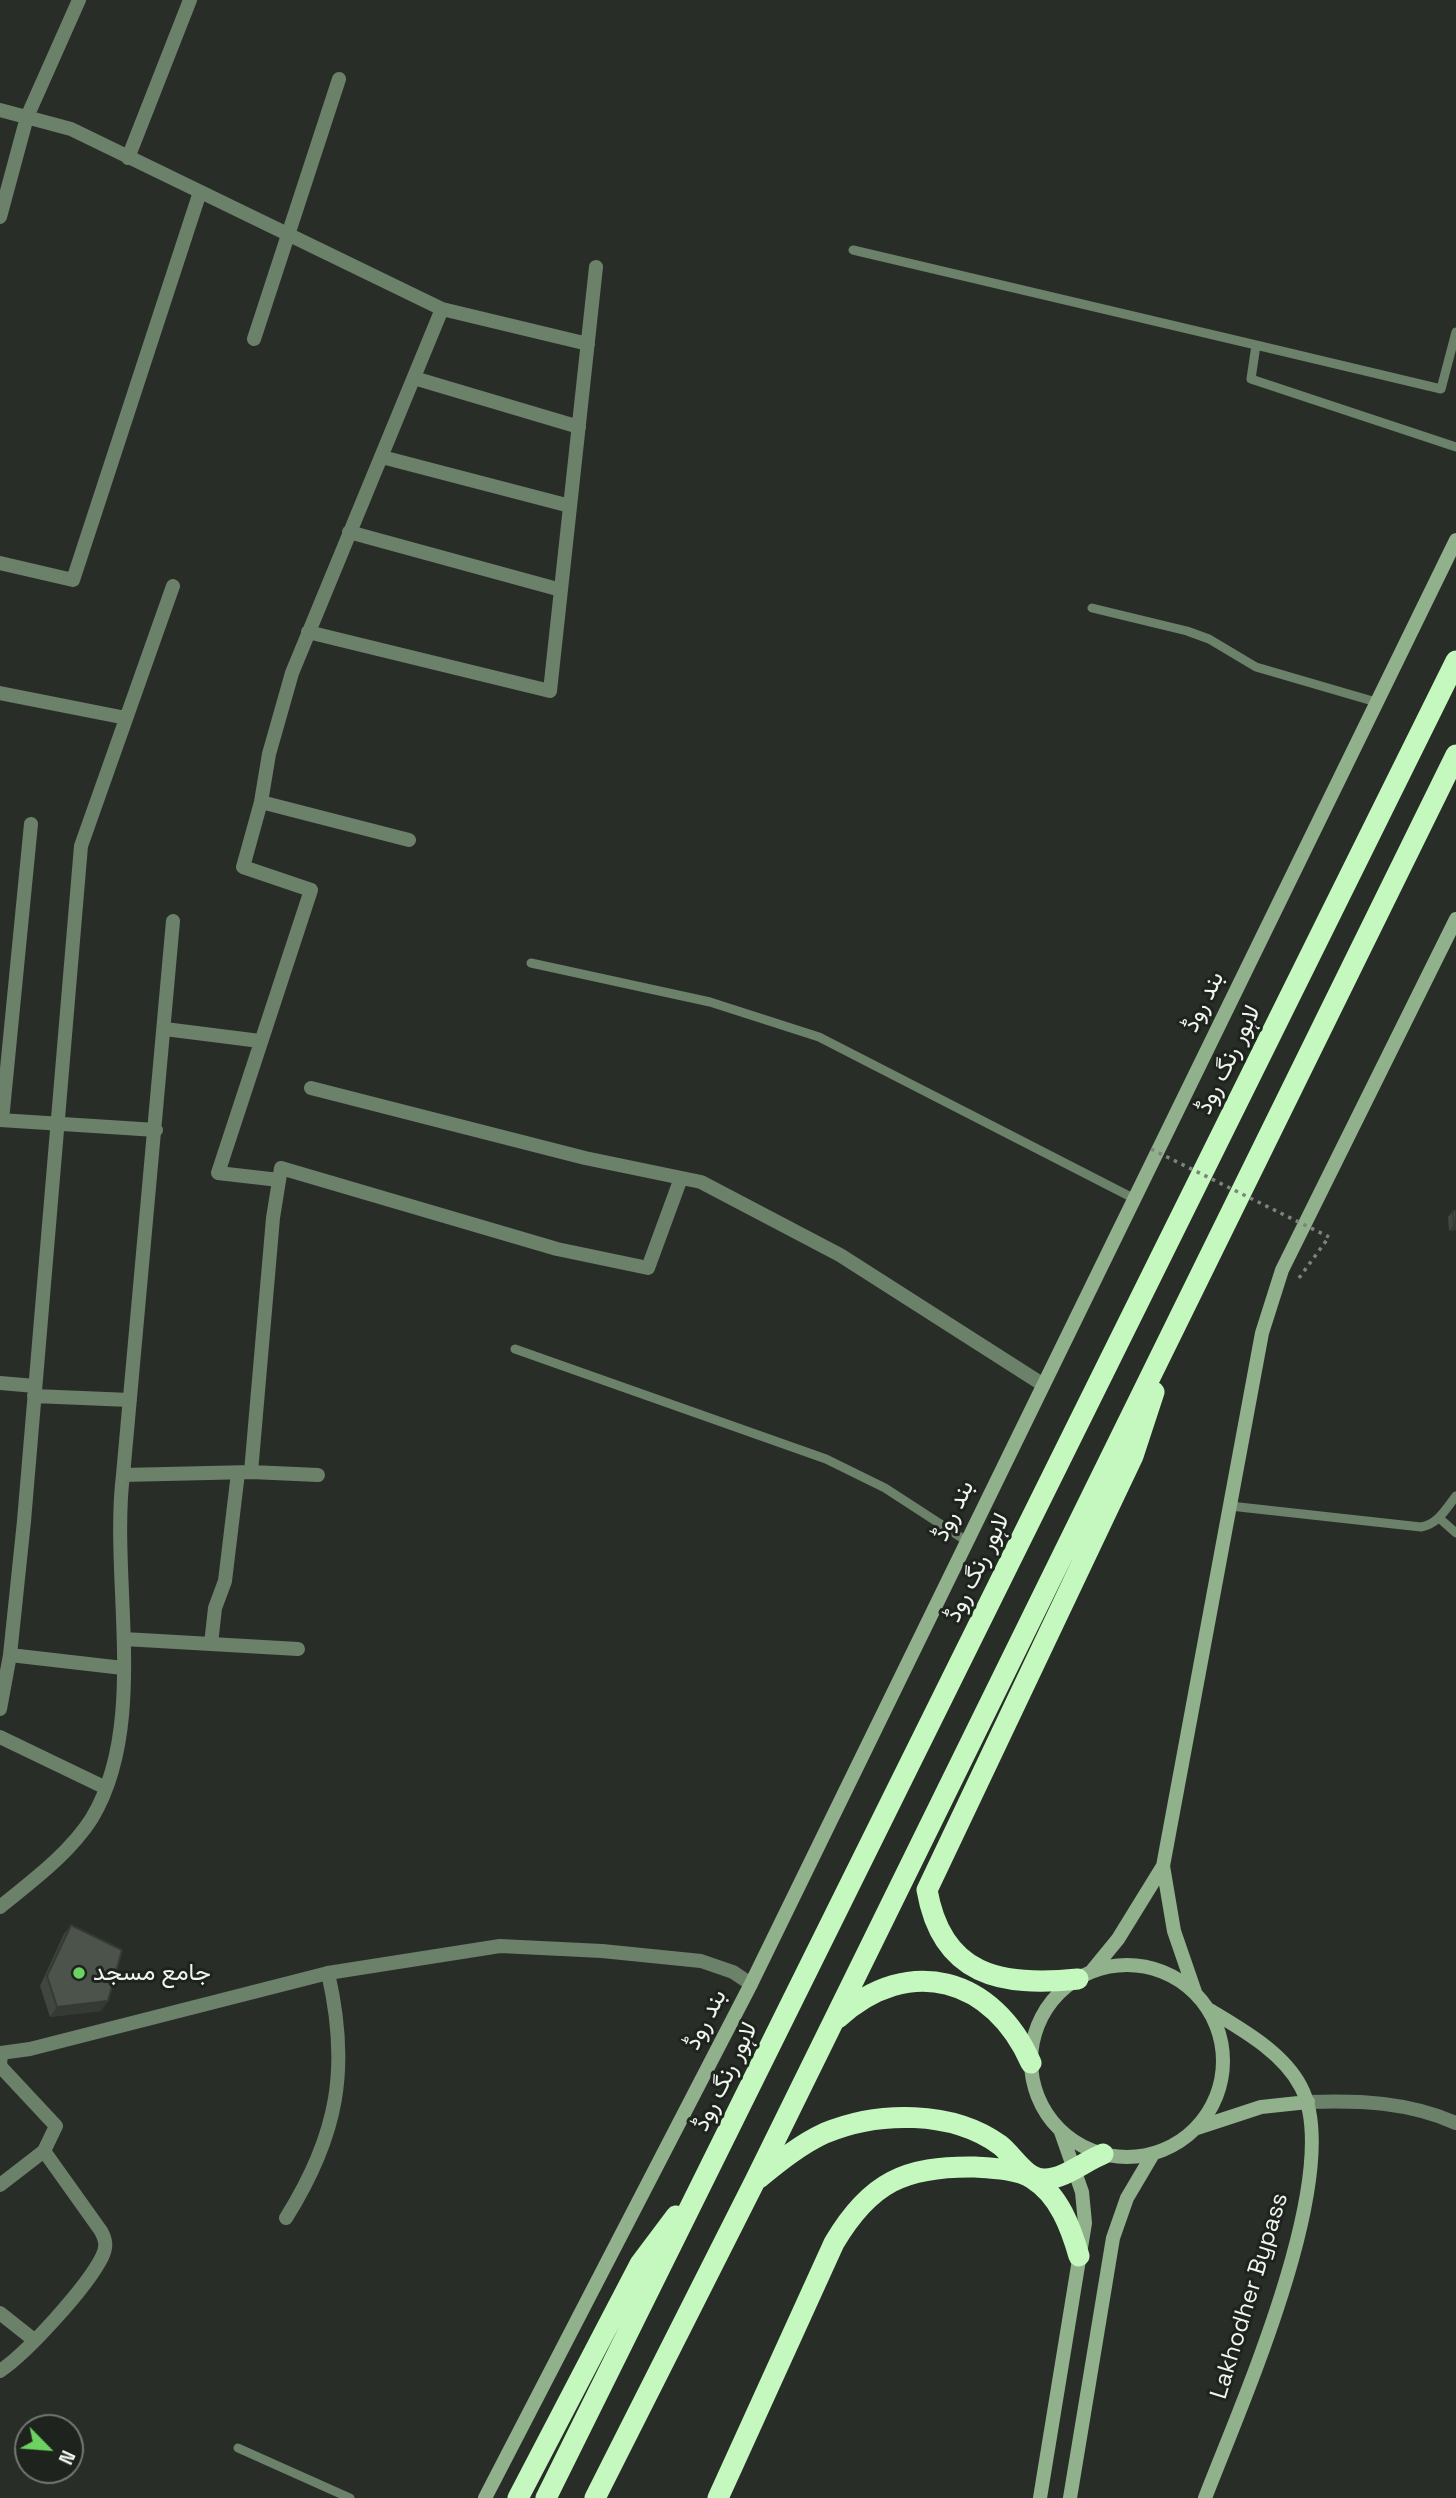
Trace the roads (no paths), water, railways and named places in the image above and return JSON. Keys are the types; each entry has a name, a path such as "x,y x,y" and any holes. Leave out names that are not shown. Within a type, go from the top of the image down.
{"highway":[{"name":"لاہور رنگ روڈ","path":"546,2498 1456,661"},
{"path":"595,2498 755,2181 1456,755"},
{"path":"1084,1975 1025,1982 1003,1979 979,1969 956,1954 942,1939 928,1890 1133,1456 1179,1317"},
{"path":"827,2033 839,2018 870,1994 908,1982 948,1984 984,2000 1000,2012 1013,2027 1031,2063"},
{"path":"755,2181 804,2144 827,2133 874,2120 899,2118 949,2123 982,2135 1001,2146 1032,2177 1063,2214 1079,2256"},
{"path":"718,2498 834,2243 848,2218 867,2198 902,2175 932,2168 983,2168 1048,2179 1103,2154"},
{"path":"518,2498 640,2264 708,2173"}],"main road":[{"name":"بند روڈ","path":"485,2498 751,1984 965,1540 1456,540"},
{"path":"1195,1992 1174,1931 1163,1866 1262,1334 1282,1270 1456,919"},
{"path":"1040,2498 1085,2207 1060,2130 1039,2099 1031,2063 1034,2038 1043,2014 1058,1994 1084,1975 1118,1939 1163,1866"},
{"path":"1060,2130 1073,2141 1103,2154 1120,2157 1153,2154 1182,2140 1194,2129 1210,2109 1220,2084 1223,2059 1219,2033 1208,2009 1195,1992 1172,1976 1146,1966 1118,1965 1084,1975"},
{"path":"1194,2129 1261,2107 1308,2102 1301,2085 1273,2055 1246,2032 1208,2009"},
{"name":"Lakhodher Bypass","path":"1205,2498 1259,2355 1304,2208 1313,2145 1308,2102"},
{"path":"1070,2498 1113,2238 1127,2199 1153,2154"}],"street":[{"path":"0,217 27,117 79,0"},
{"path":"128,158 190,0"},
{"path":"254,339 339,79"},
{"path":"0,110 71,129 442,309 588,344"},
{"path":"0,563 73,580 200,192"},
{"path":"308,632 550,691 596,267"},
{"path":"279,1180 218,1173 311,890 243,867 261,802 269,754 292,673 442,309"},
{"path":"414,378 579,427"},
{"path":"382,457 570,506"},
{"path":"349,532 561,590"},
{"path":"0,1709 10,1655 81,846 173,586"},
{"path":"0,692 126,718"},
{"path":"261,802 409,840"},
{"path":"31,824 1,1120 156,1130"},
{"path":"0,1907 62,1853 91,1819 106,1788 121,1708 124,1639 119,1508 156,1130 173,921"},
{"path":"165,1029 260,1041"},
{"path":"311,1088 585,1158 701,1182 840,1255 1042,1384"},
{"path":"211,1644 215,1608 225,1581 245,1472 281,1168 557,1249 648,1268 681,1178"},
{"path":"0,1383 34,1391 130,1400"},
{"path":"123,1475 245,1472 318,1475"},
{"path":"124,1639 298,1649"},
{"path":"10,1655 123,1668"},
{"path":"0,1737 106,1788"},
{"path":"0,2185 44,2151 56,2126 0,2066 1,2053 328,1973 500,1946 603,1951 701,1961 733,1972 751,1984"},
{"path":"286,2218 326,2142 336,2100 340,2058 337,2015 328,1973"},
{"path":"1308,2102 1351,2101 1397,2105 1456,2123"},
{"path":"0,2371 34,2340 104,2254 106,2240 44,2151"},
{"path":"0,2314 34,2340"}],"lane":[{"path":"853,250 1441,389 1456,332"},
{"path":"1256,345 1251,379 1456,447"},
{"path":"1092,608 1188,631 1209,639 1256,667 1376,702"},
{"path":"531,963 710,1003 819,1037 1133,1198"},
{"path":"515,1349 826,1459 885,1488 965,1540"},
{"path":"1230,1506 1421,1527 1430,1525 1439,1518 1456,1496"},
{"path":"1439,1518 1456,1533"},
{"path":"238,2448 350,2498"}],"place":[{"name":"جامع مسجد","path":"79,1973"}]}
